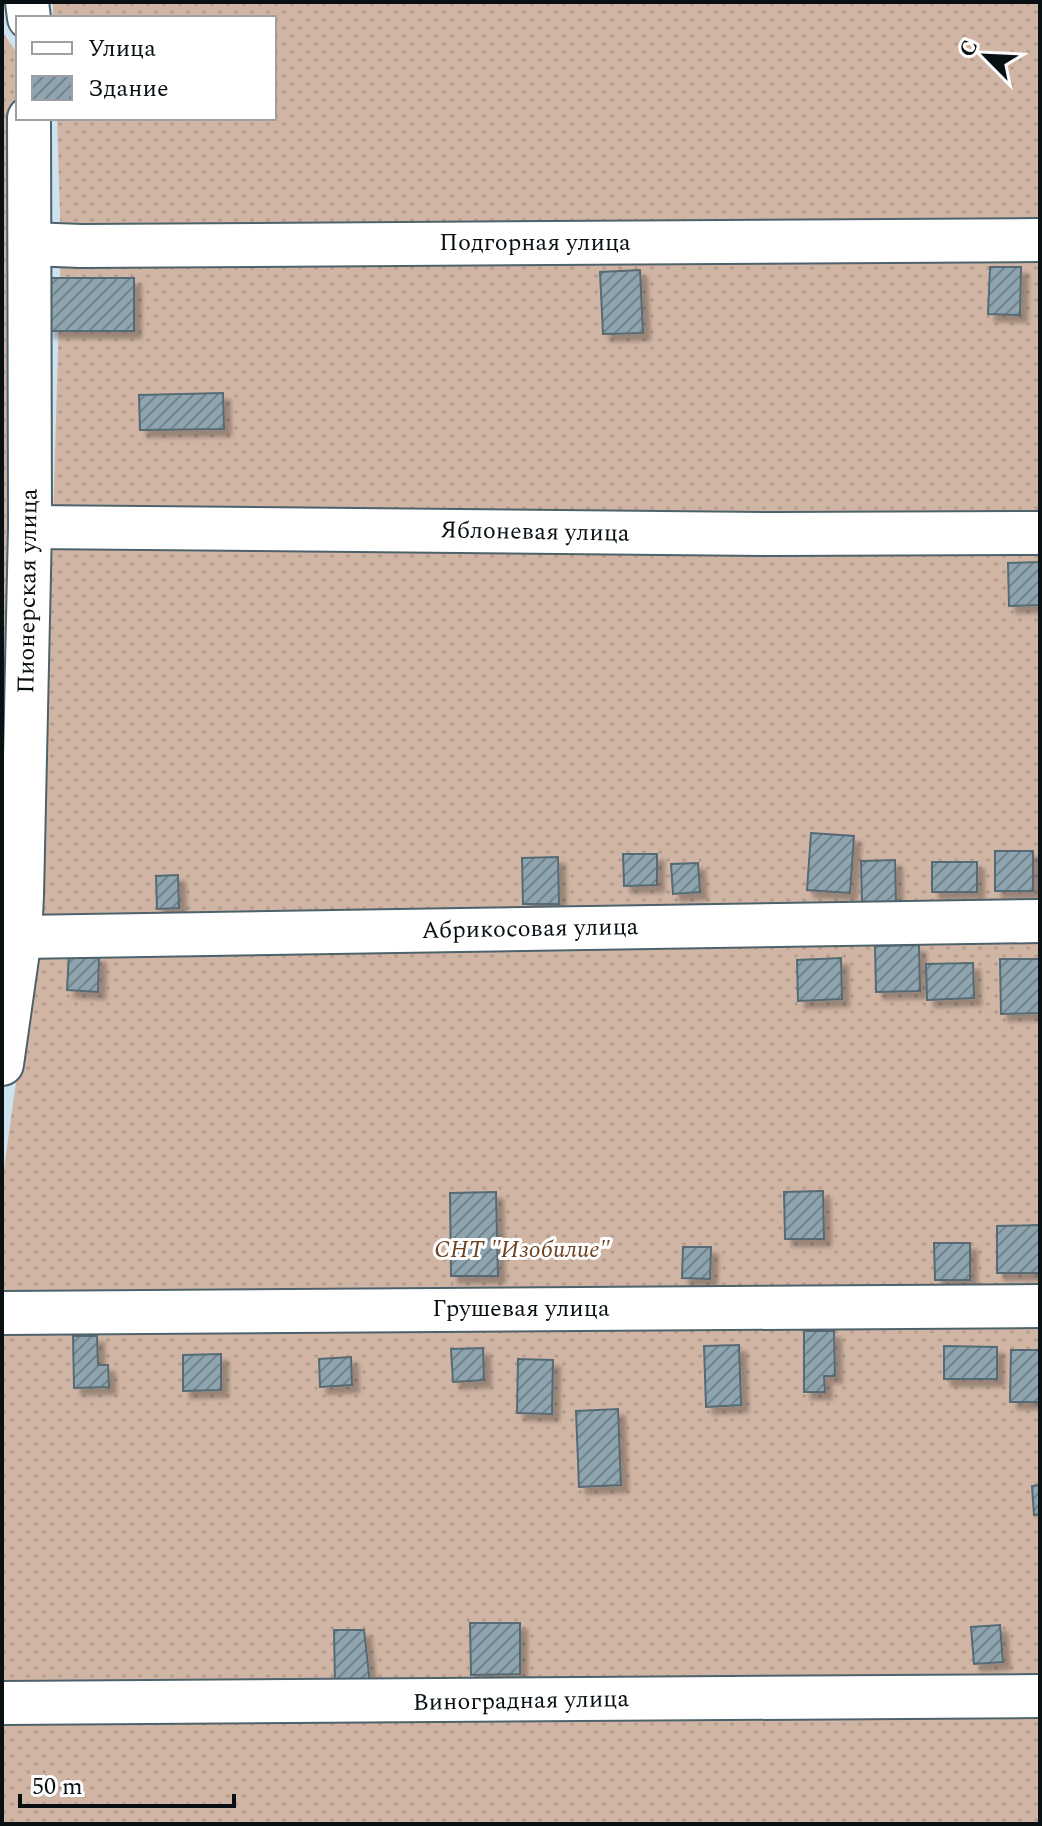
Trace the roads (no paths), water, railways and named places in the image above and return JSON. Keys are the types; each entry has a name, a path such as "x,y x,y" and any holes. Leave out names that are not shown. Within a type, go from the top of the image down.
{"street":[{"name":"Пионерская улица","path":"2,1064 20,937 30,527 29,120"},
{"name":"Подгорная улица","path":"30,244 1040,240"},
{"name":"Яблоневая улица","path":"30,527 743,534 1040,533"},
{"name":"Абрикосовая улица","path":"20,937 1040,921"},
{"name":"Грушевая улица","path":"2,1313 1040,1306"},
{"name":"Виноградная улица","path":"2,1703 1040,1696"}],"park label":[{"name":"СНТ \"Изобилие\"","path":"522,1250"}]}
